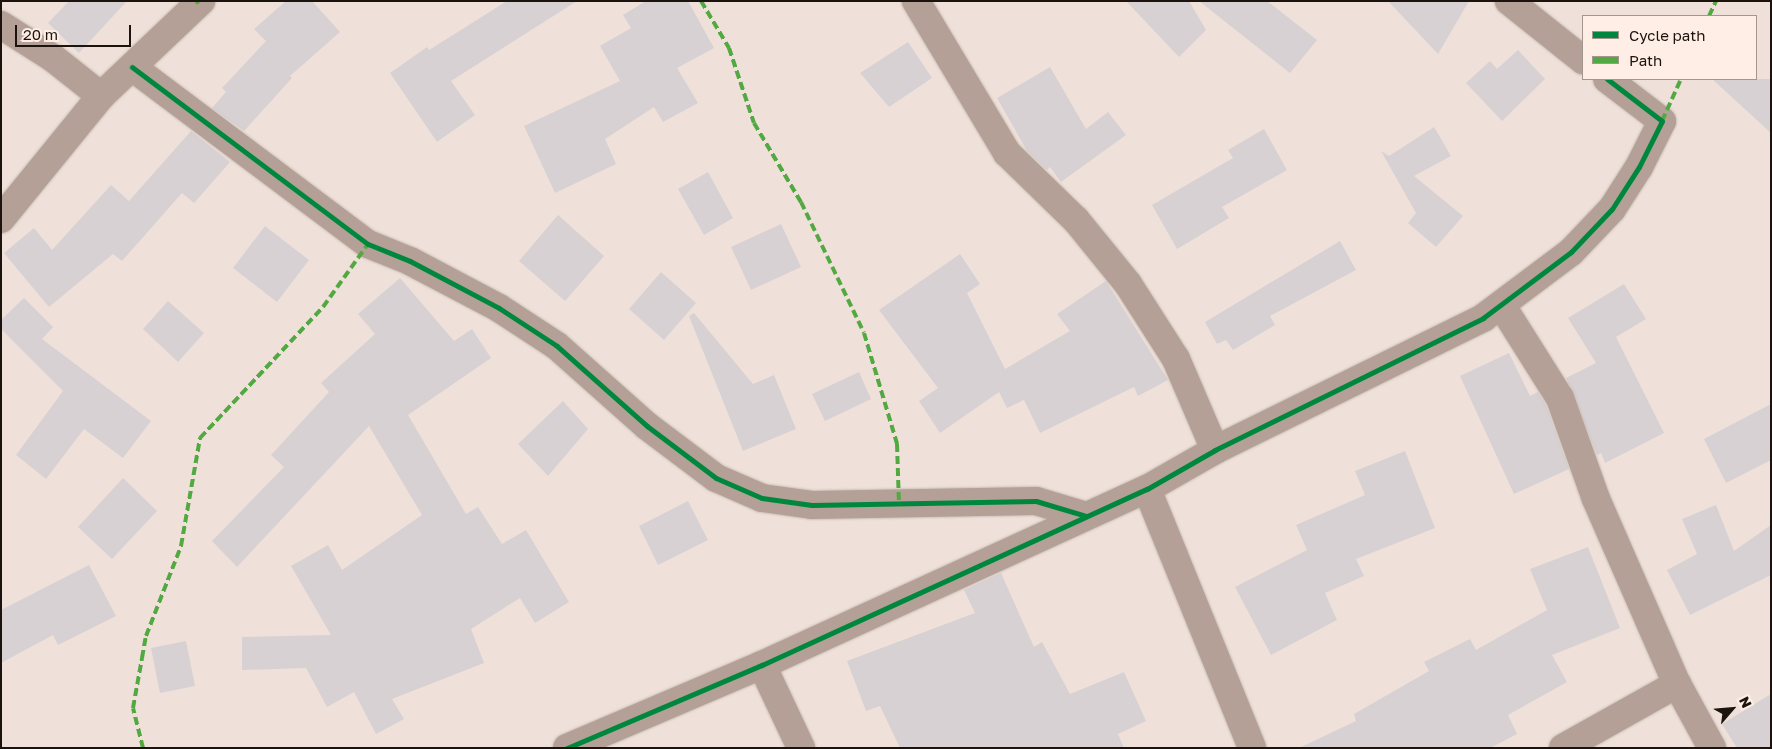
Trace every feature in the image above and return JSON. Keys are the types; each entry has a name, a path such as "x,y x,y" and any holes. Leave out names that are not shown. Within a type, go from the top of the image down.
{"street":[{"path":"1,219 101,96 201,1"},
{"path":"916,1 1007,153 1076,220 1128,284 1176,359 1215,450"},
{"path":"1509,1 1582,59"},
{"path":"1,26 53,58 101,96"},
{"path":"132,67 368,244 410,261 499,308 557,346 646,426 716,478 762,498 812,505 1036,501 1086,516"},
{"path":"567,748 762,665 1147,489 1215,450 1502,306 1571,252 1612,209 1639,167 1662,121 1608,80"},
{"path":"1502,306 1560,398 1596,499 1677,684 1712,748"},
{"path":"1147,489 1252,748"},
{"path":"762,665 801,748"},
{"path":"1563,748 1677,684"}],"building":[{"path":"69,1 127,1 79,53 48,23"},
{"path":"286,1 312,1 340,32 290,76 292,78 244,131 212,108 226,92 222,88 266,41 254,29"},
{"path":"507,1 577,1 451,81 475,115 437,142 390,73 427,47 429,50"},
{"path":"646,1 688,1 714,48 677,68 698,103 663,122 654,107 605,139 616,164 555,193 524,126 620,81 600,46 631,28 623,15"},
{"path":"1126,1 1189,1 1206,30 1179,57"},
{"path":"1199,1 1267,1 1317,40 1290,73"},
{"path":"1388,1 1469,1 1438,54"},
{"path":"908,42 932,78 889,107 860,73"},
{"path":"1518,50 1545,79 1502,121 1466,83 1490,61 1497,69"},
{"path":"1050,67 1086,129 1108,112 1126,135 1061,182 1050,167 1047,170 1027,151 997,98"},
{"path":"1771,79 1771,133 1713,80"},
{"path":"1434,127 1451,156 1414,176 1463,216 1436,247 1408,223 1416,213 1381,151 1389,156"},
{"path":"1264,129 1287,170 1222,207 1229,218 1177,249 1152,205 1233,158 1228,150"},
{"path":"191,131 230,162 194,203 182,193 122,261 113,254 49,307 4,253 34,228 52,250 111,185 129,201"},
{"path":"708,172 733,218 704,235 678,189"},
{"path":"558,215 604,256 565,301 519,261"},
{"path":"781,224 801,267 751,290 731,247"},
{"path":"265,226 309,260 277,302 233,268"},
{"path":"1340,241 1356,270 1270,316 1275,325 1233,350 1226,340 1217,344 1205,322"},
{"path":"960,254 980,284 967,293 1005,369 1070,331 1057,314 1106,281 1168,380 1138,396 1134,387 1040,433 1024,400 1007,408 999,392 940,433 919,401 938,388 879,310"},
{"path":"661,272 696,303 664,340 629,309"},
{"path":"400,278 454,341 472,329 491,358 408,415 466,514 478,507 502,544 526,530 569,602 535,623 520,598 471,629 484,663 392,699 404,719 376,734 354,692 327,707 306,668 242,670 242,637 331,635 291,566 328,545 342,570 422,515 369,426 237,567 212,541 284,467 271,455 329,392 321,383 375,334 358,314"},
{"path":"1624,284 1646,319 1616,337 1664,433 1605,463 1601,453 1597,455 1566,378 1596,363 1568,318"},
{"path":"24,298 53,327 42,339 151,421 123,458 84,429 46,479 16,455 63,391 1,329 1,320"},
{"path":"168,301 204,333 178,362 143,329"},
{"path":"694,313 753,384 774,375 796,429 743,451 689,316"},
{"path":"1509,353 1530,396 1538,392 1546,405 1569,469 1514,494 1460,376"},
{"path":"859,372 871,399 825,421 812,394"},
{"path":"563,401 588,429 548,476 518,444"},
{"path":"1771,404 1771,460 1726,483 1704,439"},
{"path":"1405,451 1435,528 1356,559 1364,576 1325,593 1337,620 1271,655 1235,587 1307,550 1296,525 1365,495 1355,471"},
{"path":"123,478 157,511 112,559 78,527"},
{"path":"688,501 708,540 658,565 639,526"},
{"path":"1716,505 1734,551 1771,525 1771,575 1690,615 1667,570 1697,554 1682,519"},
{"path":"1588,547 1620,628 1552,655 1567,682 1508,715 1517,734 1490,748 1299,748 1356,721 1354,714 1429,671 1424,662 1470,639 1476,650 1547,610 1530,569"},
{"path":"89,565 116,616 58,645 53,635 1,663 1,610"},
{"path":"1001,573 1034,647 1042,642 1070,694 1124,672 1146,721 1118,734 1124,748 900,748 880,706 866,711 847,661 975,613 964,590"},
{"path":"186,641 195,686 160,693 151,648"},
{"path":"1771,694 1771,748 1737,748 1722,724"}],"marked path":[{"path":"701,1 729,48 754,123 801,202 864,333 897,444 899,505"},
{"path":"1709,15 1716,1"},
{"path":"1662,121 1681,80"},
{"path":"143,748 133,708 146,636 181,546 200,438 323,307 368,244"}],"cycle path":[{"path":"132,67 368,244 410,261 499,308 557,346 647,426 716,478 762,498 812,505 1036,501 1086,516"},
{"path":"567,748 762,665 1147,489 1215,450 1483,318 1571,252 1612,209 1639,167 1662,121 1608,80"}]}
